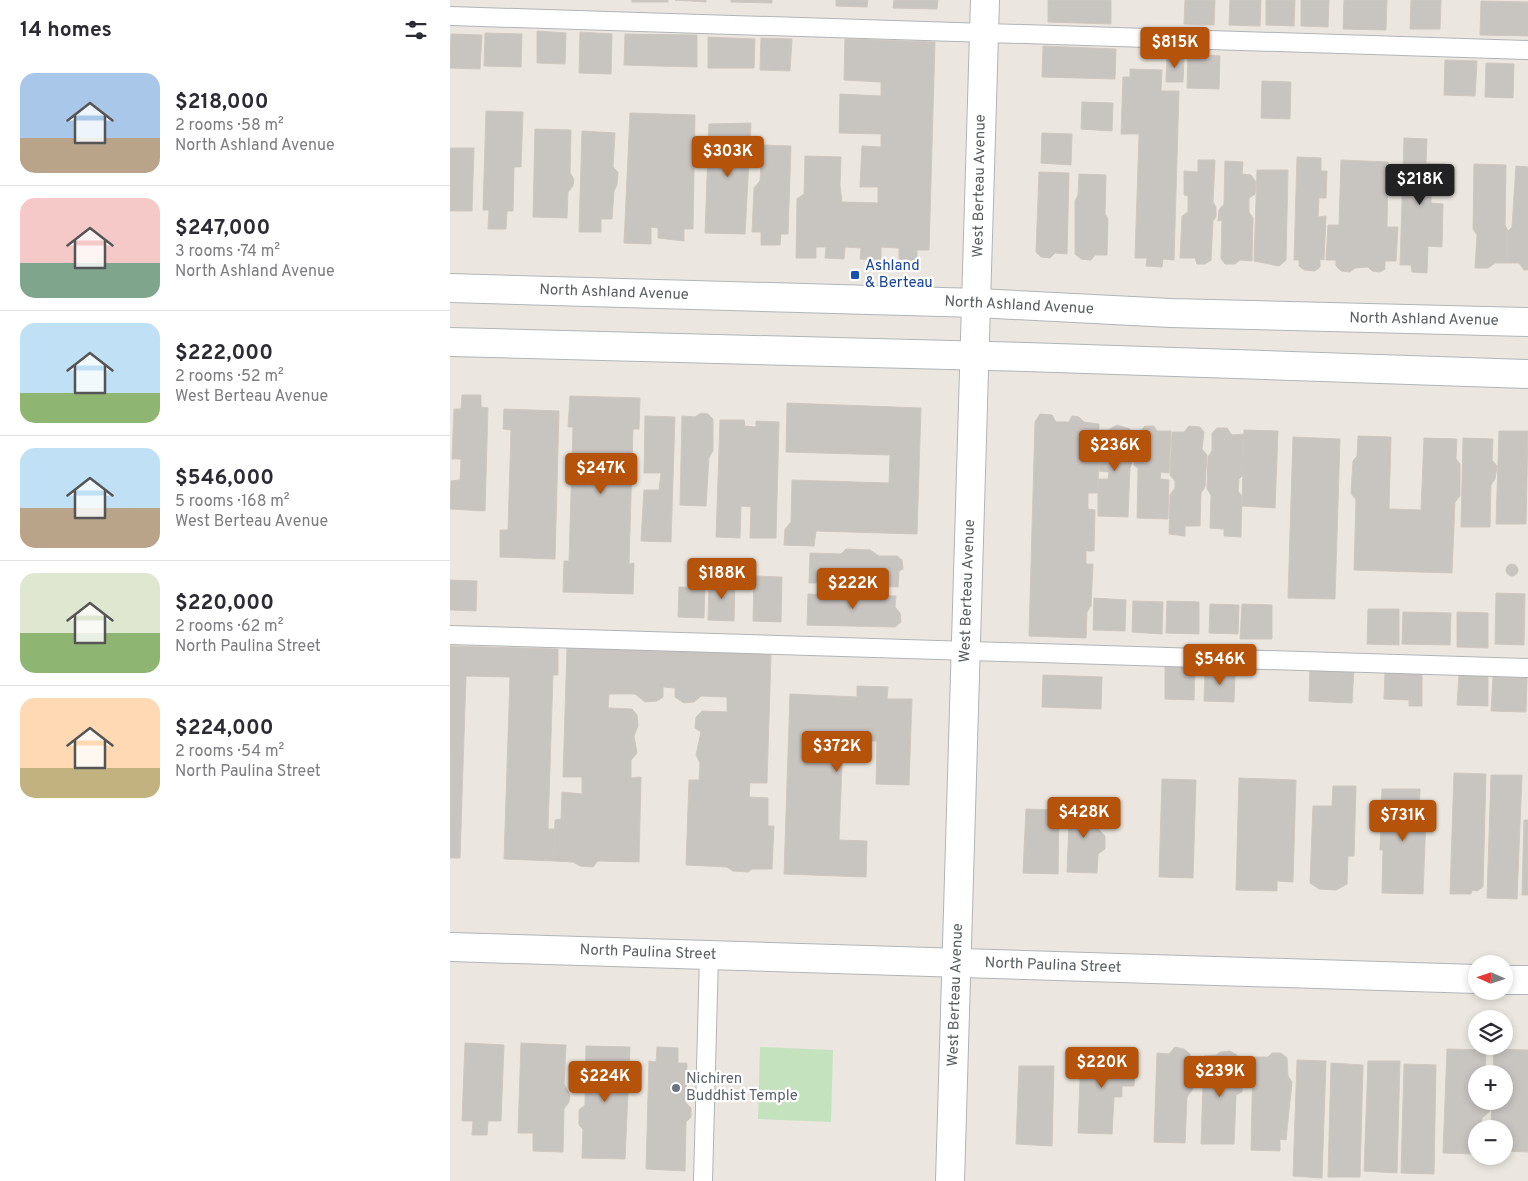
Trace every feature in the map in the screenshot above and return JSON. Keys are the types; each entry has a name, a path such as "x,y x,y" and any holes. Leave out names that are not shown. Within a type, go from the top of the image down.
{"street":[{"name":"West Berteau Avenue","path":"950,1181 976,355 985,0"},
{"name":"North Ashland Avenue","path":"450,288 977,304 1171,313 1528,322"},
{"path":"450,342 976,355 1528,374"},
{"name":"North Paulina Street","path":"450,947 1468,979"},
{"path":"1513,980 1528,980"}],"lane":[{"path":"450,16 1528,50"},
{"path":"450,635 1528,668"},
{"path":"703,1181 709,955"}],"green space":[{"path":"760,1047 833,1050 831,1122 758,1119"}],"building":[{"path":"632,0 668,0 668,2 632,2"},
{"path":"675,0 706,0 706,2"},
{"path":"731,0 772,0 772,3 731,2"},
{"path":"836,0 868,0 867,7 836,6"},
{"path":"894,0 938,0 937,9 893,8"},
{"path":"1048,0 1111,0 1111,24 1048,22"},
{"path":"1185,0 1215,0 1214,25 1184,24"},
{"path":"1230,0 1261,0 1260,26 1229,25"},
{"path":"1266,0 1295,0 1294,26 1266,25"},
{"path":"1301,0 1329,0 1328,27 1301,26"},
{"path":"1344,0 1387,0 1386,30 1343,29"},
{"path":"1411,0 1441,0 1440,29 1410,29"},
{"path":"1481,1 1528,2 1528,36 1480,35"},
{"path":"537,31 566,33 565,64 537,63"},
{"path":"580,32 612,34 611,74 579,73"},
{"path":"485,33 522,34 521,67 484,66"},
{"path":"451,34 482,35 480,69 450,68"},
{"path":"625,34 697,35 697,67 624,65"},
{"path":"708,37 755,39 754,68 708,68"},
{"path":"761,38 792,39 790,71 760,70"},
{"path":"845,39 935,42 929,250 917,250 917,261 899,259 899,248 881,247 881,260 860,259 861,248 845,247 844,259 825,258 826,247 816,247 816,258 796,258 797,199 804,194 805,156 841,157 840,185 842,202 878,203 878,187 860,187 862,146 881,147 881,134 839,133 840,94 881,96 881,82 844,80"},
{"path":"1043,46 1116,49 1115,79 1042,77"},
{"path":"1188,54 1220,56 1219,89 1187,88"},
{"path":"1167,55 1184,57 1183,82 1166,82"},
{"path":"1445,60 1477,61 1475,96 1444,95"},
{"path":"1486,63 1514,64 1513,98 1485,97"},
{"path":"1130,69 1162,70 1161,91 1179,91 1174,260 1163,259 1162,267 1146,266 1147,258 1135,258 1139,134 1121,134 1123,77 1130,77"},
{"path":"1262,81 1291,82 1290,119 1261,118"},
{"path":"1082,102 1113,103 1112,131 1081,129"},
{"path":"486,111 523,112 521,167 514,167 513,211 507,211 506,229 488,229 489,210 483,210"},
{"path":"630,113 695,115 693,229 684,229 684,241 658,238 658,228 651,227 651,244 624,243"},
{"path":"751,123 745,234 705,233 709,124"},
{"path":"535,129 571,130 570,173 574,179 573,186 568,192 567,218 533,217"},
{"path":"582,131 615,133 613,167 618,172 617,185 614,191 612,219 601,219 601,232 579,232"},
{"path":"1042,133 1072,134 1071,165 1041,163"},
{"path":"1404,138 1427,139 1426,163 1446,164 1445,190 1431,189 1431,203 1443,204 1442,247 1428,246 1427,273 1412,272 1411,265 1400,265"},
{"path":"762,145 791,146 788,234 781,234 780,245 761,245 761,232 752,232 754,188 760,181"},
{"path":"450,148 474,148 472,211 450,211"},
{"path":"1297,157 1321,158 1321,171 1327,171 1326,198 1319,198 1318,217 1326,216 1324,260 1320,259 1320,267 1315,271 1304,270 1299,266 1299,260 1294,260"},
{"path":"1198,160 1215,160 1213,202 1216,207 1216,217 1213,221 1211,260 1205,264 1197,264 1195,258 1180,258 1182,216 1188,212 1188,196 1184,195 1184,171 1198,172"},
{"path":"1341,160 1388,162 1387,227 1398,227 1396,261 1385,261 1385,269 1380,272 1372,271 1368,267 1355,268 1350,272 1341,271 1336,266 1336,260 1326,260 1328,225 1339,225"},
{"path":"1225,161 1243,162 1242,174 1251,175 1256,182 1255,194 1249,198 1249,212 1253,218 1252,261 1240,260 1235,264 1225,264 1221,259 1222,220 1218,221 1219,210 1224,204"},
{"path":"1474,164 1506,165 1505,225 1508,231 1507,263 1495,263 1488,268 1475,268 1477,235 1473,229"},
{"path":"1516,166 1528,167 1528,270 1524,270 1519,263 1507,263 1508,231 1512,227"},
{"path":"1257,170 1288,170 1286,260 1279,266 1254,261"},
{"path":"1039,172 1069,173 1067,254 1055,253 1050,258 1041,257 1036,252"},
{"path":"1079,174 1106,175 1107,255 1095,255 1091,260 1081,259 1075,254 1075,201 1078,195"},
{"path":"462,395 481,395 481,407 488,408 485,511 450,509 451,481 460,480 461,459 452,459 454,409 461,409"},
{"path":"570,396 640,398 639,429 633,429 629,564 634,563 633,594 563,592 564,561 569,561 573,427 568,427"},
{"path":"787,403 921,408 917,534 816,531 814,546 784,545 785,529 791,522 792,480 889,483 890,455 786,452"},
{"path":"504,409 559,411 555,559 500,557 500,530 508,530 511,430 503,429"},
{"path":"701,413 708,414 713,419 713,451 709,457 706,506 680,505 682,416 695,417"},
{"path":"1040,414 1052,415 1056,422 1069,422 1072,416 1079,417 1084,422 1099,424 1098,493 1088,493 1088,509 1095,510 1094,551 1086,551 1086,564 1093,564 1091,606 1087,612 1086,638 1029,636 1035,422"},
{"path":"645,416 675,417 671,542 641,541 644,490 659,490 661,473 644,473"},
{"path":"720,420 744,420 745,426 756,427 756,421 779,422 776,538 750,538 751,507 741,506 740,538 716,537"},
{"path":"1117,425 1130,429 1130,450 1134,455 1130,468 1128,517 1098,516 1098,479 1108,479 1109,472 1099,471 1100,430 1108,430"},
{"path":"1145,426 1154,426 1157,431 1171,431 1169,473 1161,472 1160,479 1169,480 1168,519 1137,518 1138,468 1134,465 1135,456 1139,450 1139,433"},
{"path":"1189,426 1200,427 1204,432 1202,449 1207,455 1205,487 1201,493 1200,526 1185,526 1185,536 1169,534 1170,495 1175,488 1175,481 1170,475 1172,432 1184,432"},
{"path":"1217,428 1227,428 1232,435 1244,434 1243,475 1239,479 1238,491 1242,496 1241,537 1224,536 1224,529 1210,528 1211,495 1207,489 1208,457 1212,451 1212,433"},
{"path":"1244,430 1278,431 1275,508 1242,506"},
{"path":"1499,431 1528,431 1526,524 1496,524"},
{"path":"1358,436 1391,437 1389,509 1421,510 1424,438 1457,439 1456,459 1460,464 1460,496 1455,502 1452,573 1354,570 1356,500 1351,493 1353,461 1357,456"},
{"path":"1293,437 1340,439 1335,599 1288,598"},
{"path":"1463,438 1493,439 1492,460 1497,466 1495,479 1491,485 1490,527 1461,527"},
{"path":"846,549 870,550 879,556 897,556 902,560 903,569 899,571 898,587 839,588 834,583 809,583 810,553 841,554"},
{"path":"1512,564 1518,570 1512,576 1506,570"},
{"path":"754,576 782,577 781,622 753,621"},
{"path":"709,578 735,579 734,621 708,620"},
{"path":"450,580 477,581 476,611 450,610"},
{"path":"679,587 705,588 704,618 678,617"},
{"path":"840,589 866,591 870,595 896,596 895,607 900,613 901,622 895,627 807,625 808,594 835,595"},
{"path":"1496,593 1525,594 1524,645 1495,644"},
{"path":"1094,598 1126,600 1125,631 1093,630"},
{"path":"1133,601 1163,602 1162,634 1132,632"},
{"path":"1167,601 1199,602 1199,634 1166,633"},
{"path":"1210,604 1239,605 1238,634 1209,633"},
{"path":"1242,604 1272,605 1272,639 1240,639"},
{"path":"1368,609 1399,609 1399,645 1367,644"},
{"path":"1403,612 1451,613 1450,645 1402,644"},
{"path":"1457,612 1488,613 1488,648 1457,647"},
{"path":"450,646 558,649 558,675 553,675 548,829 555,829 554,861 504,859 510,677 466,676 460,858 450,858"},
{"path":"567,648 771,654 767,783 750,783 749,797 768,798 768,826 774,826 772,869 752,869 748,872 733,871 727,867 686,865 689,780 699,780 700,763 696,755 701,732 695,728 696,717 702,711 727,712 727,697 701,696 694,702 684,703 675,697 675,688 663,687 663,697 657,701 645,702 635,694 609,694 608,708 632,709 637,715 638,726 634,736 637,753 631,760 631,778 641,777 639,862 598,861 593,867 580,866 573,862 554,861 555,820 561,819 562,792 582,794 582,777 563,777"},
{"path":"1165,666 1195,667 1194,700 1165,699"},
{"path":"1310,668 1354,669 1352,703 1309,701"},
{"path":"1205,671 1235,671 1234,702 1204,701"},
{"path":"1385,671 1422,673 1422,706 1409,706 1409,700 1384,699"},
{"path":"1459,674 1488,675 1488,706 1457,705"},
{"path":"1043,675 1102,677 1101,709 1042,707"},
{"path":"1493,677 1527,678 1526,712 1491,711"},
{"path":"857,686 888,687 887,699 912,699 909,785 876,784 877,741 843,740 839,840 867,841 866,877 784,874 790,694 857,697"},
{"path":"1454,773 1486,774 1483,887 1477,891 1472,890 1471,894 1450,894"},
{"path":"1491,775 1522,775 1517,899 1487,898"},
{"path":"1239,778 1296,780 1293,882 1277,881 1277,891 1236,890"},
{"path":"1162,779 1196,780 1193,878 1159,877"},
{"path":"1333,786 1356,786 1354,856 1348,856 1347,884 1336,890 1319,889 1310,883 1313,806 1332,806"},
{"path":"1382,789 1420,789 1419,815 1426,815 1423,894 1382,893 1383,850 1380,850"},
{"path":"1070,798 1087,798 1087,816 1100,816 1099,830 1105,836 1105,849 1098,854 1097,873 1067,872"},
{"path":"1026,809 1059,810 1058,874 1023,873"},
{"path":"1524,820 1528,820 1528,895 1522,895"},
{"path":"465,1043 504,1045 501,1121 488,1121 487,1135 472,1135 473,1121 462,1121"},
{"path":"521,1043 566,1045 564,1084 570,1095 569,1102 564,1109 563,1152 533,1151 533,1133 518,1133"},
{"path":"586,1046 630,1047 625,1159 582,1158 583,1129 579,1125 579,1110 585,1105"},
{"path":"657,1047 678,1048 678,1063 687,1063 686,1103 691,1108 691,1117 686,1122 685,1171 646,1169 649,1061 656,1062"},
{"path":"1175,1047 1184,1049 1190,1054 1189,1073 1194,1079 1193,1089 1187,1097 1185,1143 1154,1142 1157,1053 1169,1054"},
{"path":"1447,1049 1468,1050 1468,1055 1486,1055 1485,1065 1468,1065 1468,1110 1490,1111 1482,1120 1468,1120 1468,1154 1443,1153"},
{"path":"1513,1050 1528,1050 1528,1152 1513,1151 1513,1120 1491,1120 1492,1110 1513,1110 1513,1065 1493,1065 1494,1055 1513,1055"},
{"path":"1230,1051 1237,1055 1237,1075 1242,1080 1242,1092 1236,1095 1234,1144 1201,1144 1204,1056"},
{"path":"1081,1052 1125,1053 1125,1060 1135,1060 1134,1086 1122,1086 1122,1097 1114,1097 1112,1134 1078,1133"},
{"path":"1272,1053 1281,1053 1287,1058 1288,1076 1292,1082 1286,1140 1280,1139 1280,1151 1251,1150 1253,1057 1268,1057"},
{"path":"1297,1060 1326,1061 1322,1178 1293,1176"},
{"path":"1368,1061 1400,1061 1397,1173 1364,1171"},
{"path":"1331,1063 1363,1065 1360,1177 1328,1177"},
{"path":"1404,1064 1436,1065 1434,1174 1401,1173"},
{"path":"1019,1066 1054,1066 1052,1146 1016,1144"}],"place":[{"name":"Ashland & Berteau","path":"855,275"},
{"name":"Nichiren Buddhist Temple","path":"676,1088"}]}
